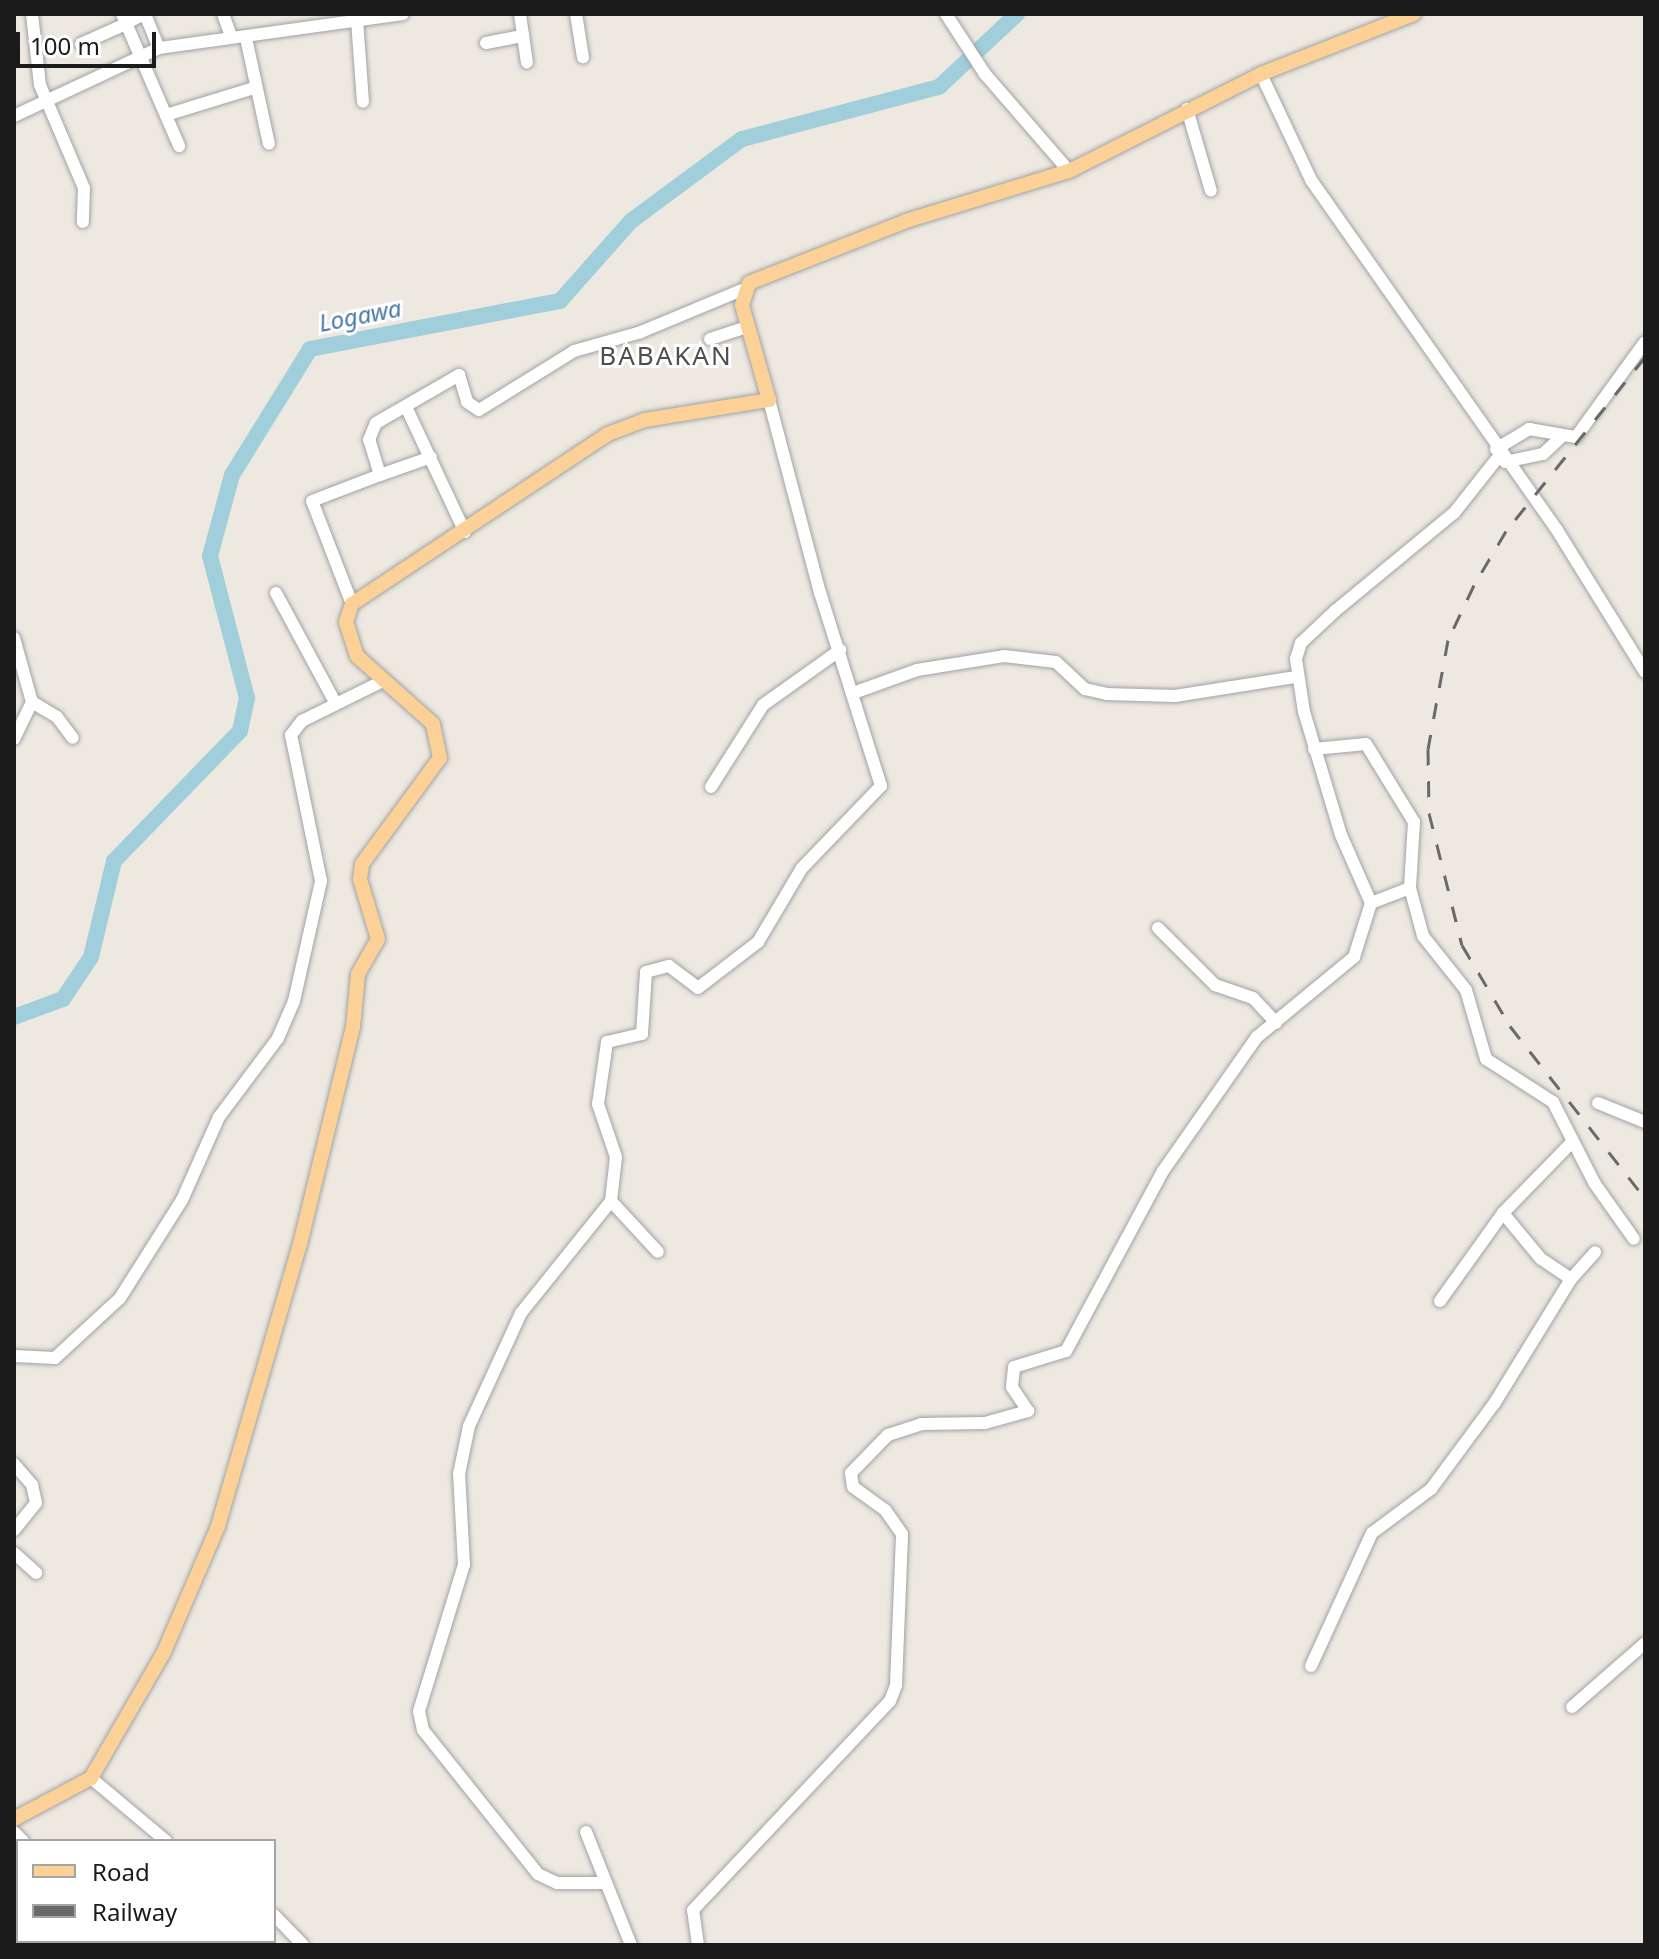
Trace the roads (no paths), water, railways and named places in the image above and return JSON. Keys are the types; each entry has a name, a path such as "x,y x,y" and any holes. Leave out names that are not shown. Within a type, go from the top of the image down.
{"main road":[{"path":"14,1819 91,1778 163,1654 245,1451 353,1027 358,974 378,939 360,879 362,864 372,841 440,758 433,724 383,681 351,645 346,622 352,604 622,427 769,400 748,327 742,290 906,221 1069,171 1261,74 1414,14"}],"street":[{"path":"32,14 44,100 84,188 83,222"},
{"path":"81,44 124,19 145,14 159,48"},
{"path":"223,14 231,36"},
{"path":"14,106 14,116 139,54 159,48 231,36 246,38 330,19 403,14"},
{"path":"520,14 527,63"},
{"path":"576,14 583,57"},
{"path":"946,14 985,74 1069,171"},
{"path":"363,102 365,18"},
{"path":"124,19 179,146"},
{"path":"486,43 523,36"},
{"path":"246,38 254,88 269,144"},
{"path":"1261,74 1311,180 1500,455 1557,530 1645,672"},
{"path":"166,115 254,88"},
{"path":"1187,109 1211,191"},
{"path":"380,475 369,440 372,428 459,375 467,402 479,410 574,351 641,332 742,290"},
{"path":"710,339 748,327"},
{"path":"698,1945 693,1910 890,1701 896,1685 902,1534 885,1510 853,1487 851,1473 882,1439 921,1424 1023,1417 1028,1403 1012,1387 1014,1367 1066,1351 1163,1171 1257,1037 1354,957 1371,903 1350,861 1314,749 1295,677 1306,638 1448,518 1500,455 1529,429 1561,437 1576,437 1645,342"},
{"path":"606,1883 557,1883 538,1874 423,1730 419,1711 464,1565 458,1492 469,1426 521,1313 611,1201 616,1157 598,1104 607,1042 642,1034 646,972 669,966 698,988 758,942 802,868 878,790 881,779 864,739 856,692 840,650 769,400"},
{"path":"407,409 465,532"},
{"path":"1500,455 1543,454 1561,437"},
{"path":"352,604 312,501 431,457"},
{"path":"276,593 336,704"},
{"path":"14,638 32,702 14,739"},
{"path":"711,787 763,705 840,650"},
{"path":"856,692 917,670 1004,656 1056,662 1085,689 1106,694 1175,696 1295,677"},
{"path":"14,1356 55,1358 120,1298 182,1200 219,1117 286,1023 321,881 290,741 300,723 383,681"},
{"path":"32,702 57,717 73,738"},
{"path":"1314,749 1366,744 1414,822 1410,888 1423,936 1466,990 1486,1059 1545,1093 1634,1239"},
{"path":"1371,903 1410,888"},
{"path":"1158,928 1215,985 1253,998 1276,1023"},
{"path":"1598,1103 1645,1122"},
{"path":"1440,1301 1503,1213 1573,1141"},
{"path":"611,1201 658,1252"},
{"path":"1503,1213 1541,1259 1571,1279"},
{"path":"1311,1666 1372,1533 1397,1508 1431,1489 1494,1404 1571,1279 1595,1252"},
{"path":"14,1464 32,1485 36,1503 14,1530"},
{"path":"14,1553 36,1573"},
{"path":"1572,1707 1645,1643"},
{"path":"91,1778 164,1839"},
{"path":"586,1832 631,1945"},
{"path":"276,1917 303,1945"}],"waterway":[{"name":"Logawa","path":"14,1017 63,999 91,957 114,861 240,731 247,698 210,556 232,475 310,349 560,301 631,221 742,139 939,87 1017,14"}],"railway":[{"path":"1645,357 1506,531 1474,585 1448,640 1428,749 1429,813 1462,945 1510,1026 1645,1198"}],"district":[{"name":"BABAKAN","path":"666,356"}]}
